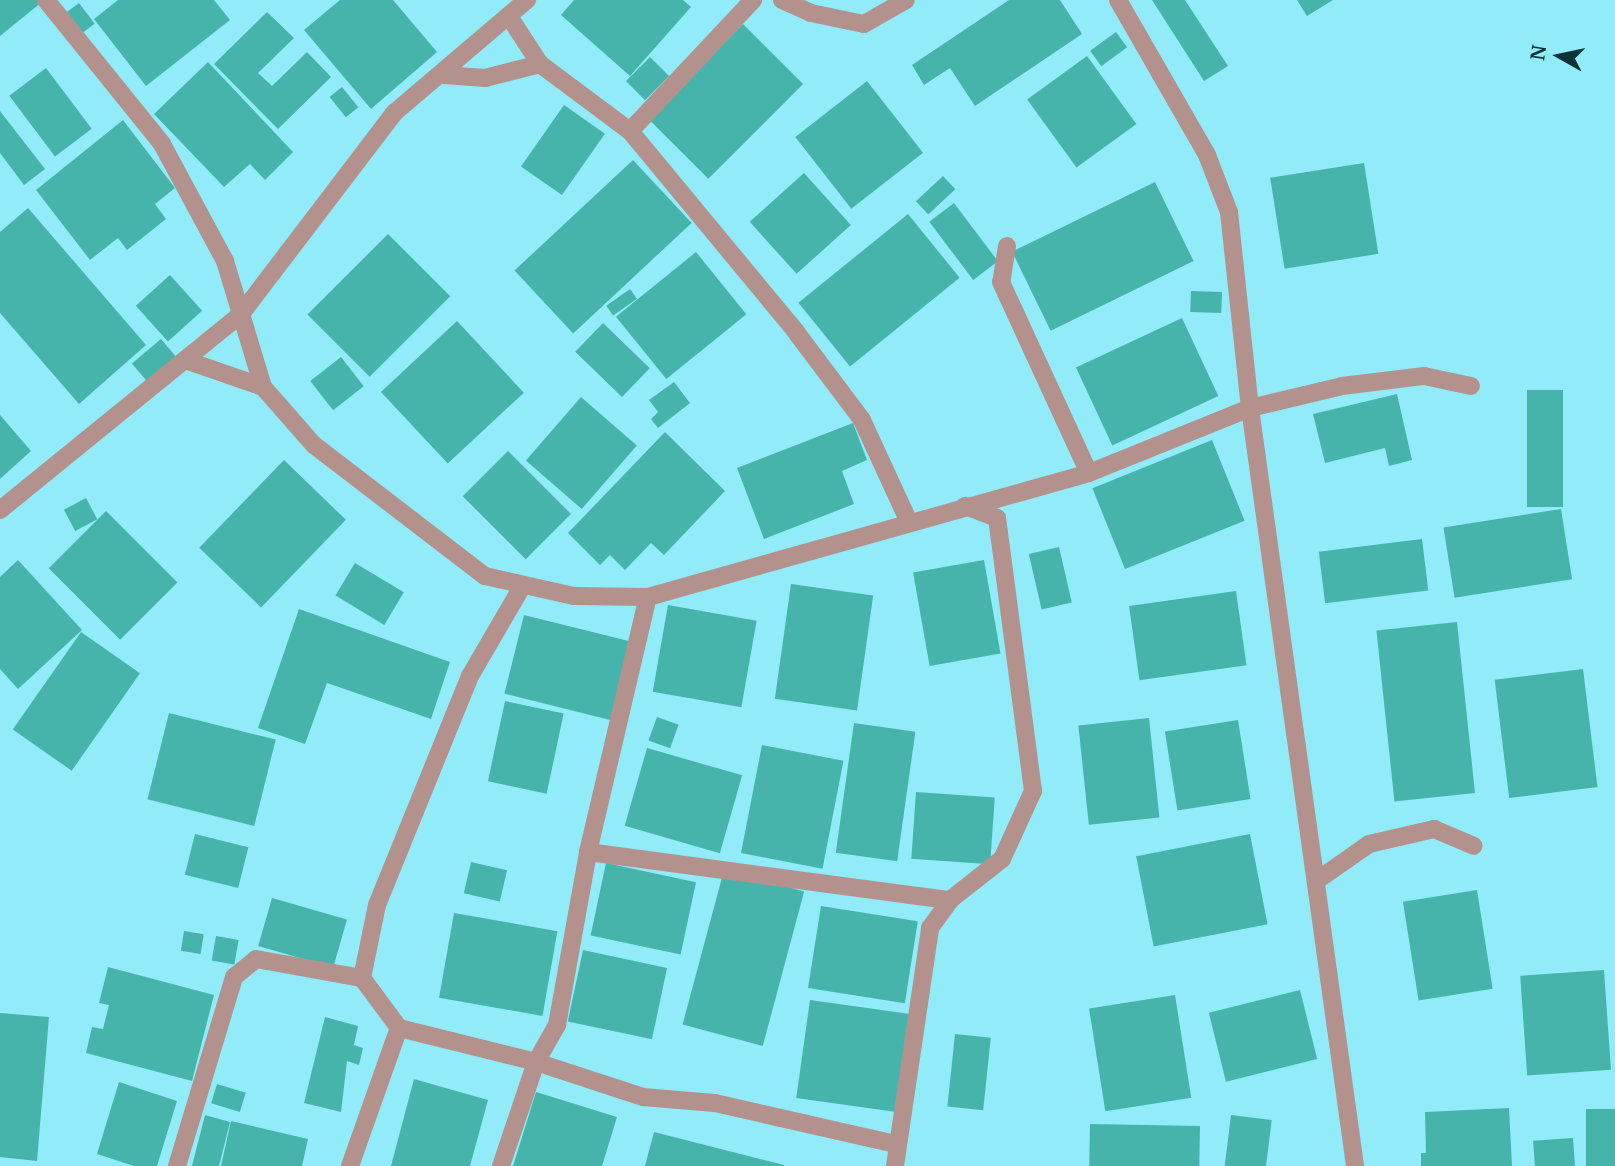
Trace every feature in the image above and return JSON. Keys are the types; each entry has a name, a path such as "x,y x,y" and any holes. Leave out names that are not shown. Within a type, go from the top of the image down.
{"street":[{"path":"46,0 162,144 225,261 263,387 314,445 485,576 574,596 648,597 1089,473 1250,408 1342,386 1424,376 1471,386"},
{"path":"0,510 151,385 188,361 241,314 394,113 510,19 527,0"},
{"path":"630,131 753,0"},
{"path":"782,0 811,13 864,24 906,0"},
{"path":"1118,0 1207,155 1229,212 1250,408 1319,879 1355,1166"},
{"path":"510,19 540,64 630,131 862,420 909,522"},
{"path":"444,75 485,78 540,64"},
{"path":"1007,246 1001,282 1089,473"},
{"path":"188,361 263,387"},
{"path":"895,1166 895,1144 930,928 950,900 1003,859 1034,791 997,518 965,506"},
{"path":"362,978 377,905 404,831 425,791 470,676 523,585"},
{"path":"501,1166 536,1062 557,1024 588,852 648,597"},
{"path":"1319,879 1369,844 1434,829 1474,846"},
{"path":"588,852 950,900"},
{"path":"177,1166 233,978 256,959 362,978 399,1028 536,1062 643,1097 715,1103 895,1144"},
{"path":"350,1166 399,1028"}],"building":[{"path":"0,0 40,0 42,2 0,36"},
{"path":"118,0 214,0 230,20 146,86 94,19"},
{"path":"340,0 393,0 437,52 371,109 304,30"},
{"path":"574,0 683,0 691,7 630,76 561,15"},
{"path":"1009,0 1060,0 1082,34 975,106 950,68 924,85 912,65"},
{"path":"1152,0 1185,0 1228,66 1204,81"},
{"path":"1297,0 1333,0 1307,16"},
{"path":"79,3 95,24 80,35 65,14"},
{"path":"267,12 294,38 258,73 272,86 307,52 331,77 278,129 214,64"},
{"path":"743,24 803,84 708,179 648,119"},
{"path":"1116,32 1127,47 1101,66 1090,51"},
{"path":"1087,56 1136,124 1077,167 1027,99"},
{"path":"650,57 669,76 645,100 626,81"},
{"path":"208,62 293,152 265,180 250,164 224,187 154,114"},
{"path":"46,68 92,129 55,156 9,96"},
{"path":"867,81 923,153 851,209 795,137"},
{"path":"342,87 358,107 346,117 330,97"},
{"path":"564,105 605,134 562,195 521,166"},
{"path":"0,111 45,169 24,185 0,153"},
{"path":"123,120 175,188 155,204 166,219 127,250 118,238 90,260 36,190"},
{"path":"633,160 692,223 573,333 515,270"},
{"path":"1364,163 1378,254 1285,269 1270,178"},
{"path":"804,173 851,225 797,274 750,222"},
{"path":"943,176 955,189 928,214 916,201"},
{"path":"1155,182 1194,261 1051,331 1012,252"},
{"path":"954,203 998,261 973,280 929,222"},
{"path":"28,208 146,345 79,404 0,313 0,232"},
{"path":"908,214 960,278 850,366 798,303"},
{"path":"388,234 450,296 370,377 307,315"},
{"path":"696,252 746,314 666,379 616,317"},
{"path":"170,275 202,311 168,341 136,306"},
{"path":"630,289 637,299 613,315 606,306"},
{"path":"1191,291 1222,292 1221,313 1190,312"},
{"path":"1182,318 1218,396 1112,445 1076,367"},
{"path":"457,321 524,393 448,464 381,392"},
{"path":"603,323 650,368 622,397 575,352"},
{"path":"161,339 176,357 147,381 132,363"},
{"path":"341,357 364,386 333,410 310,381"},
{"path":"674,382 690,403 658,428 651,419 658,412 649,400"},
{"path":"1527,390 1563,390 1563,507 1527,507"},
{"path":"1397,394 1412,460 1389,466 1385,448 1325,463 1313,414"},
{"path":"581,397 637,446 582,509 526,460"},
{"path":"0,415 31,451 0,479"},
{"path":"853,423 867,460 842,471 854,504 764,539 737,468"},
{"path":"665,432 725,491 664,555 651,543 625,570 610,555 600,565 568,533"},
{"path":"1212,440 1245,521 1125,569 1092,488"},
{"path":"508,451 571,514 526,559 463,496"},
{"path":"284,460 346,520 261,608 199,548"},
{"path":"86,498 97,519 75,531 64,510"},
{"path":"1561,509 1572,579 1455,598 1443,528"},
{"path":"106,511 177,582 120,640 49,568"},
{"path":"1422,539 1428,591 1325,603 1319,552"},
{"path":"1059,547 1072,603 1042,610 1029,554"},
{"path":"18,560 82,630 18,689 0,669 0,577"},
{"path":"984,560 1000,654 930,666 913,573"},
{"path":"355,563 404,592 384,625 335,596"},
{"path":"791,584 873,596 857,710 775,699"},
{"path":"1236,591 1246,665 1139,680 1129,606"},
{"path":"668,605 757,621 741,707 653,692"},
{"path":"299,609 450,662 431,719 327,683 305,744 258,728"},
{"path":"524,615 631,642 611,720 504,694"},
{"path":"1457,622 1475,793 1394,802 1376,630"},
{"path":"81,632 140,673 72,771 13,729"},
{"path":"1583,669 1598,787 1509,798 1495,680"},
{"path":"505,701 564,713 547,794 488,781"},
{"path":"169,713 276,740 254,826 147,799"},
{"path":"657,717 679,725 670,748 648,740"},
{"path":"1149,718 1159,817 1089,825 1078,725"},
{"path":"1238,720 1251,799 1177,811 1165,732"},
{"path":"854,723 915,732 897,861 836,853"},
{"path":"762,745 843,761 822,869 741,853"},
{"path":"647,748 742,775 720,853 625,826"},
{"path":"916,792 995,798 990,864 911,859"},
{"path":"195,834 248,847 238,888 185,875"},
{"path":"1250,834 1268,924 1154,946 1136,856"},
{"path":"471,862 507,870 500,902 464,893"},
{"path":"606,863 696,882 681,955 591,935"},
{"path":"724,870 804,891 763,1046 683,1025"},
{"path":"1477,890 1493,989 1419,1001 1403,902"},
{"path":"272,898 347,919 333,968 258,946"},
{"path":"821,906 918,921 905,1003 808,988"},
{"path":"454,913 557,931 542,1016 439,998"},
{"path":"184,931 204,934 201,954 181,951"},
{"path":"216,936 239,940 234,965 212,961"},
{"path":"583,950 667,968 652,1039 568,1021"},
{"path":"108,967 214,995 192,1081 86,1053 92,1027 103,1029 109,1005 99,1003"},
{"path":"1604,970 1611,1070 1527,1076 1520,976"},
{"path":"1300,990 1317,1059 1226,1082 1209,1013"},
{"path":"1175,995 1191,1098 1105,1111 1089,1009"},
{"path":"810,1000 910,1014 896,1112 796,1098"},
{"path":"0,1013 49,1017 37,1161 0,1157"},
{"path":"325,1017 358,1026 354,1045 363,1048 359,1065 347,1061 341,1112 304,1103"},
{"path":"955,1034 991,1038 983,1110 947,1107"},
{"path":"414,1079 488,1100 470,1166 391,1166"},
{"path":"119,1082 177,1101 157,1166 134,1166 97,1154"},
{"path":"217,1084 246,1093 240,1112 211,1103"},
{"path":"536,1092 617,1117 602,1166 513,1166"},
{"path":"1509,1108 1512,1166 1421,1166 1421,1153 1426,1153 1425,1112"},
{"path":"1586,1109 1615,1109 1615,1166 1586,1166"},
{"path":"205,1115 230,1122 219,1166 192,1166"},
{"path":"1231,1115 1272,1120 1266,1166 1225,1166"},
{"path":"231,1121 308,1139 302,1166 221,1166"},
{"path":"1090,1124 1200,1126 1199,1166 1089,1166"},
{"path":"654,1132 784,1165 784,1166 645,1166"},
{"path":"1573,1138 1575,1166 1535,1166 1533,1141"}]}
